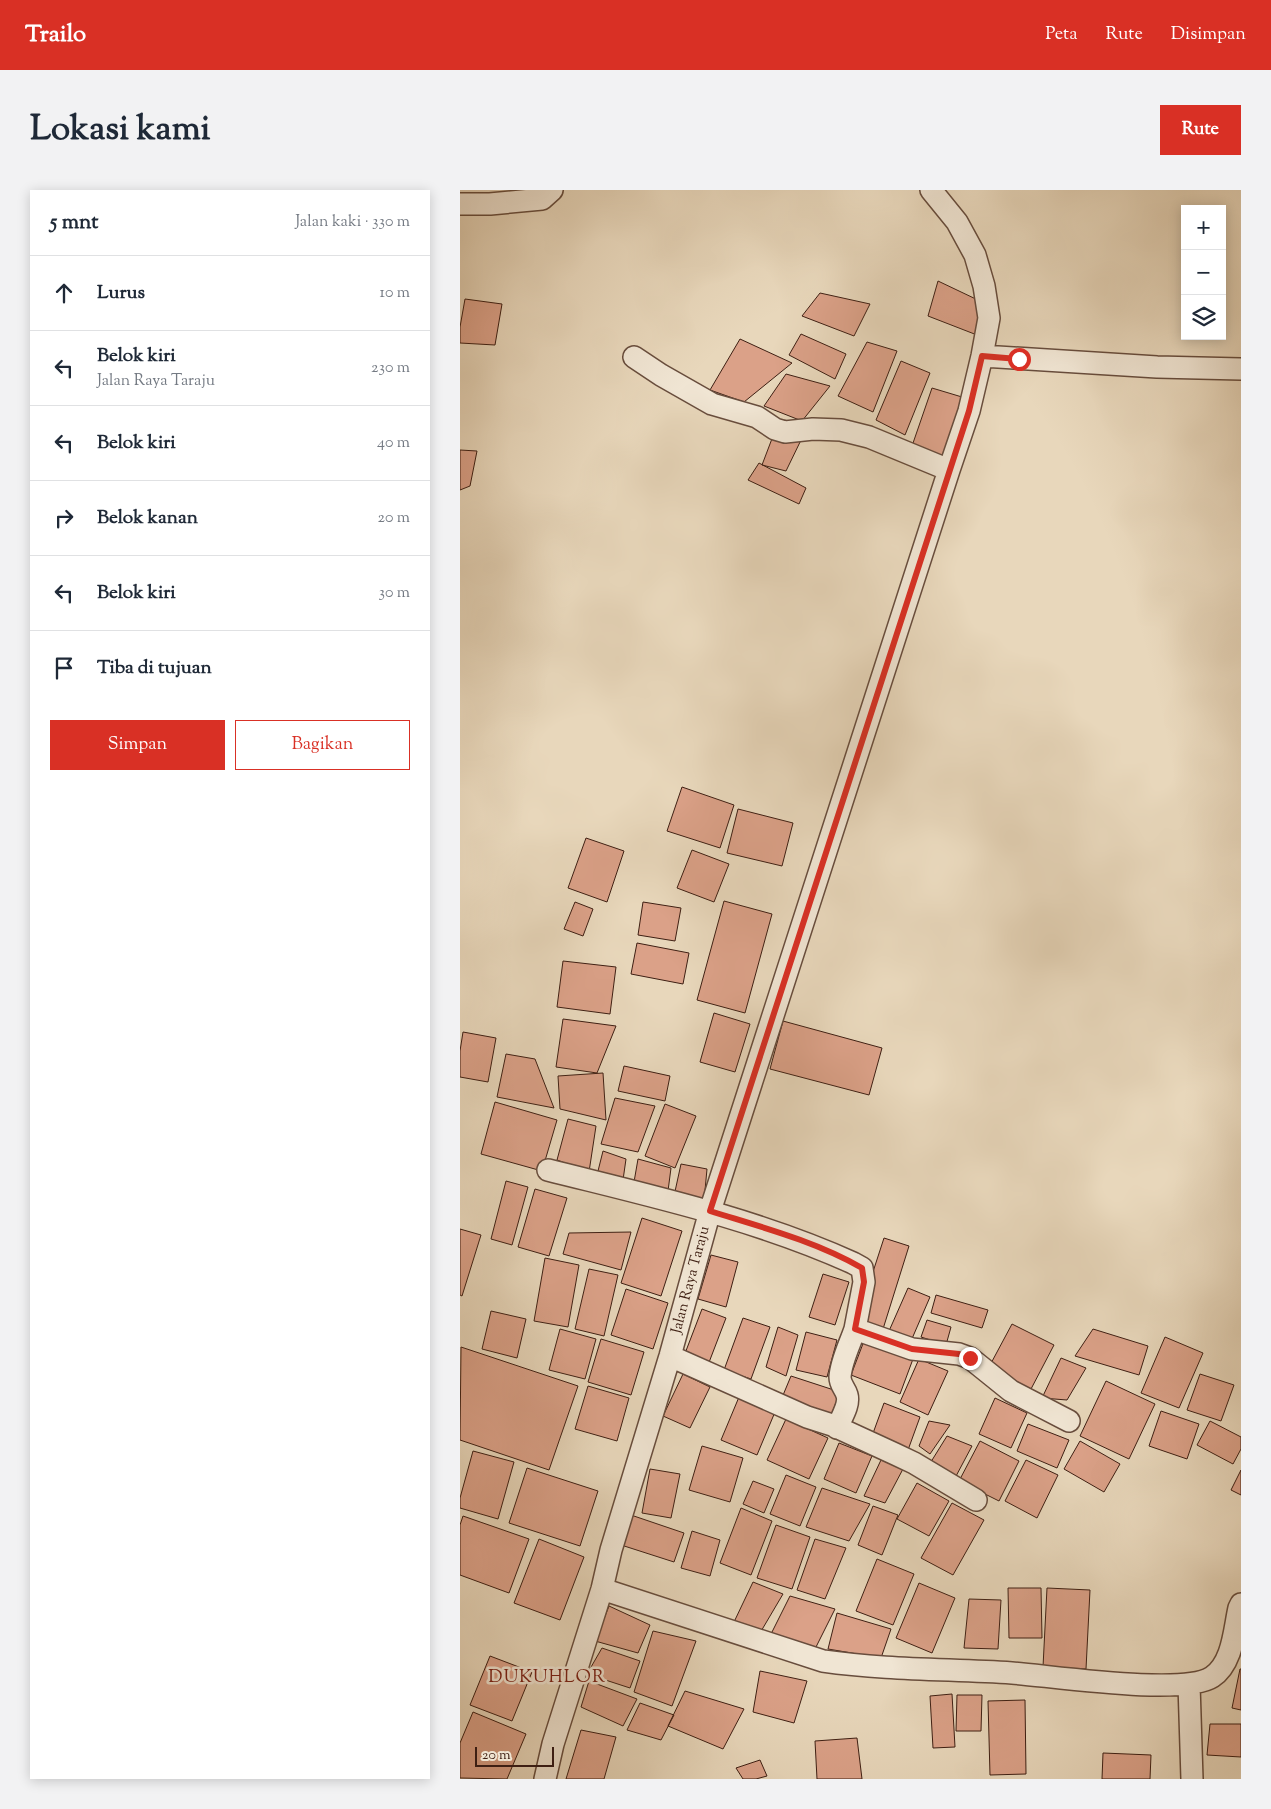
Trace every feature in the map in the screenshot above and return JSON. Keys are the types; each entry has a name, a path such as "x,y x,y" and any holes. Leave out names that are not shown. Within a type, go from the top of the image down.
{"street":[{"path":"460,204 490,204 542,199 552,190"},
{"name":"Jalan Raya Taraju","path":"544,1779 553,1744 602,1589 710,1211 969,411 989,318 984,286 975,255 957,222 931,190"},
{"path":"982,356 1158,367 1241,368"},
{"path":"634,357 712,404 757,417 775,429 785,432 812,429 841,430 869,437 949,470"},
{"path":"548,1170 710,1211 792,1237 862,1268 864,1282 855,1329 840,1380 841,1386 848,1396 848,1403 837,1428"},
{"path":"855,1329 912,1349 959,1354 970,1358 1011,1392 1069,1421"},
{"path":"670,1356 914,1463 976,1500"},
{"path":"602,1589 814,1658 832,1662 860,1666 1013,1673 1159,1685 1189,1684 1211,1677 1236,1651 1239,1608 1241,1604"},
{"path":"1189,1684 1192,1779"}],"building":[{"path":"938,281 980,301 977,335 928,316"},
{"path":"820,293 870,304 854,336 802,316"},
{"path":"465,299 502,304 495,345 460,343 460,327"},
{"path":"801,334 846,354 835,379 789,355"},
{"path":"740,339 792,363 744,402 710,390"},
{"path":"867,342 897,351 873,412 838,396"},
{"path":"901,361 930,373 905,435 876,420"},
{"path":"786,374 830,386 802,421 764,406"},
{"path":"932,388 962,397 946,458 912,446"},
{"path":"773,436 802,438 786,471 762,465"},
{"path":"460,450 477,451 470,486 460,490"},
{"path":"759,463 806,488 799,504 748,480"},
{"path":"682,787 734,805 720,848 667,831"},
{"path":"738,809 793,823 782,866 727,853"},
{"path":"586,838 624,851 607,902 568,888"},
{"path":"692,850 729,864 714,902 677,888"},
{"path":"724,901 772,914 745,1013 697,1000"},
{"path":"575,902 593,909 583,936 564,929"},
{"path":"643,902 681,908 675,941 638,935"},
{"path":"637,943 689,953 683,984 631,974"},
{"path":"563,961 616,967 610,1014 557,1007"},
{"path":"714,1013 750,1024 735,1072 700,1062"},
{"path":"563,1019 616,1026 597,1073 556,1067"},
{"path":"783,1021 882,1048 869,1095 770,1069"},
{"path":"463,1032 496,1038 488,1082 460,1077 460,1051"},
{"path":"506,1054 535,1059 554,1108 497,1097"},
{"path":"624,1066 670,1076 665,1101 618,1091"},
{"path":"603,1073 606,1120 560,1109 558,1076"},
{"path":"615,1098 655,1106 638,1152 601,1144"},
{"path":"495,1102 557,1120 542,1171 481,1154"},
{"path":"665,1104 696,1116 675,1168 645,1156"},
{"path":"568,1119 596,1126 589,1172 557,1160"},
{"path":"603,1151 626,1159 623,1180 598,1171"},
{"path":"638,1159 671,1168 668,1191 634,1182"},
{"path":"681,1164 707,1169 704,1201 674,1196"},
{"path":"506,1181 528,1187 512,1245 491,1239"},
{"path":"535,1189 567,1198 549,1256 518,1247"},
{"path":"642,1218 682,1231 661,1296 621,1283"},
{"path":"460,1229 481,1235 462,1296 460,1295"},
{"path":"631,1232 621,1270 563,1254 569,1233"},
{"path":"884,1238 909,1246 883,1329 857,1321"},
{"path":"711,1255 738,1262 726,1307 698,1299"},
{"path":"545,1258 579,1265 568,1327 534,1321"},
{"path":"589,1269 618,1275 604,1336 575,1329"},
{"path":"823,1274 849,1282 835,1325 809,1317"},
{"path":"908,1288 930,1297 911,1341 889,1331"},
{"path":"626,1289 668,1303 653,1349 611,1335"},
{"path":"936,1295 988,1310 982,1328 931,1313"},
{"path":"702,1309 726,1318 708,1365 684,1356"},
{"path":"491,1311 526,1319 517,1358 482,1349"},
{"path":"743,1318 770,1327 751,1379 724,1370"},
{"path":"927,1320 951,1327 946,1345 921,1337"},
{"path":"1012,1324 1054,1345 1031,1389 989,1367"},
{"path":"778,1327 798,1335 786,1376 766,1367"},
{"path":"560,1329 596,1339 585,1379 549,1370"},
{"path":"1093,1329 1148,1346 1139,1375 1075,1356"},
{"path":"806,1332 837,1340 827,1377 796,1370"},
{"path":"1165,1337 1203,1353 1179,1408 1141,1393"},
{"path":"601,1339 644,1352 631,1395 588,1382"},
{"path":"864,1341 913,1359 900,1394 851,1375"},
{"path":"461,1347 578,1386 549,1470 460,1440"},
{"path":"1061,1358 1086,1368 1067,1400 1042,1398"},
{"path":"919,1359 948,1371 928,1415 900,1402"},
{"path":"683,1374 710,1387 690,1428 663,1416"},
{"path":"1200,1374 1234,1385 1221,1421 1187,1410"},
{"path":"791,1376 840,1392 829,1421 781,1400"},
{"path":"1106,1381 1155,1404 1129,1459 1080,1436"},
{"path":"588,1386 629,1398 617,1441 575,1429"},
{"path":"739,1397 775,1412 757,1455 721,1440"},
{"path":"995,1398 1027,1413 1011,1448 979,1434"},
{"path":"884,1403 920,1417 908,1450 872,1436"},
{"path":"1161,1411 1199,1424 1187,1459 1149,1446"},
{"path":"786,1419 828,1438 809,1479 767,1460"},
{"path":"929,1421 950,1425 930,1454 919,1446"},
{"path":"1210,1421 1241,1437 1241,1449 1233,1464 1197,1445"},
{"path":"1028,1424 1069,1440 1057,1468 1017,1451"},
{"path":"947,1436 972,1446 955,1478 929,1465"},
{"path":"980,1441 1019,1461 999,1501 959,1481"},
{"path":"1080,1441 1120,1464 1104,1492 1064,1469"},
{"path":"839,1443 872,1456 856,1493 824,1479"},
{"path":"702,1446 743,1458 730,1502 689,1490"},
{"path":"473,1451 514,1462 498,1519 460,1508 460,1498"},
{"path":"881,1460 903,1469 885,1503 864,1496"},
{"path":"1026,1460 1058,1475 1037,1518 1005,1501"},
{"path":"527,1468 598,1491 580,1546 509,1523"},
{"path":"650,1469 680,1474 671,1518 642,1513"},
{"path":"1241,1470 1241,1495 1231,1490"},
{"path":"786,1475 816,1487 800,1526 770,1514"},
{"path":"753,1481 774,1489 764,1513 743,1504"},
{"path":"917,1483 949,1501 929,1536 897,1519"},
{"path":"822,1488 870,1504 849,1541 806,1527"},
{"path":"952,1503 984,1520 953,1575 921,1558"},
{"path":"873,1506 898,1515 882,1555 858,1545"},
{"path":"741,1508 772,1521 751,1575 720,1563"},
{"path":"628,1514 684,1533 674,1562 618,1544"},
{"path":"463,1516 529,1539 509,1593 460,1575 460,1525"},
{"path":"776,1525 810,1537 792,1589 757,1578"},
{"path":"692,1531 720,1540 710,1576 681,1568"},
{"path":"539,1539 584,1557 560,1620 514,1603"},
{"path":"815,1539 846,1548 825,1599 797,1590"},
{"path":"877,1559 914,1574 893,1625 856,1611"},
{"path":"753,1582 783,1594 760,1633 734,1622"},
{"path":"919,1583 955,1598 932,1653 896,1638"},
{"path":"1008,1588 1041,1588 1042,1638 1009,1638"},
{"path":"1047,1588 1090,1590 1086,1669 1043,1667"},
{"path":"790,1596 835,1609 813,1653 770,1636"},
{"path":"969,1599 1001,1600 998,1649 964,1648"},
{"path":"609,1606 650,1625 638,1653 595,1641"},
{"path":"837,1613 891,1629 881,1658 828,1649"},
{"path":"653,1631 696,1641 672,1706 634,1692"},
{"path":"602,1648 640,1661 630,1688 587,1674"},
{"path":"490,1656 532,1672 512,1721 470,1705"},
{"path":"1241,1669 1241,1710 1232,1708"},
{"path":"760,1671 807,1681 794,1723 753,1712"},
{"path":"589,1681 637,1699 623,1726 581,1707"},
{"path":"685,1691 744,1709 723,1749 668,1726"},
{"path":"952,1694 955,1747 933,1748 930,1696"},
{"path":"957,1695 982,1695 981,1731 956,1731"},
{"path":"1025,1700 1026,1774 990,1775 988,1701"},
{"path":"640,1703 674,1715 661,1740 627,1730"},
{"path":"473,1712 526,1734 507,1779 460,1778 460,1743"},
{"path":"1210,1724 1241,1724 1241,1757 1207,1755"},
{"path":"581,1730 616,1737 604,1779 566,1779"},
{"path":"857,1738 862,1779 817,1779 815,1741"},
{"path":"1103,1753 1151,1755 1150,1779 1102,1779"},
{"path":"760,1760 767,1776 756,1779 743,1779 736,1768"}],"district":[{"name":"DUKUHLOR","path":"547,1678"}],"route":[{"path":"970,1358 959,1354 912,1349 855,1329 865,1277 862,1268 792,1237 710,1211 811,894 969,411 982,356 1019,359"}]}
